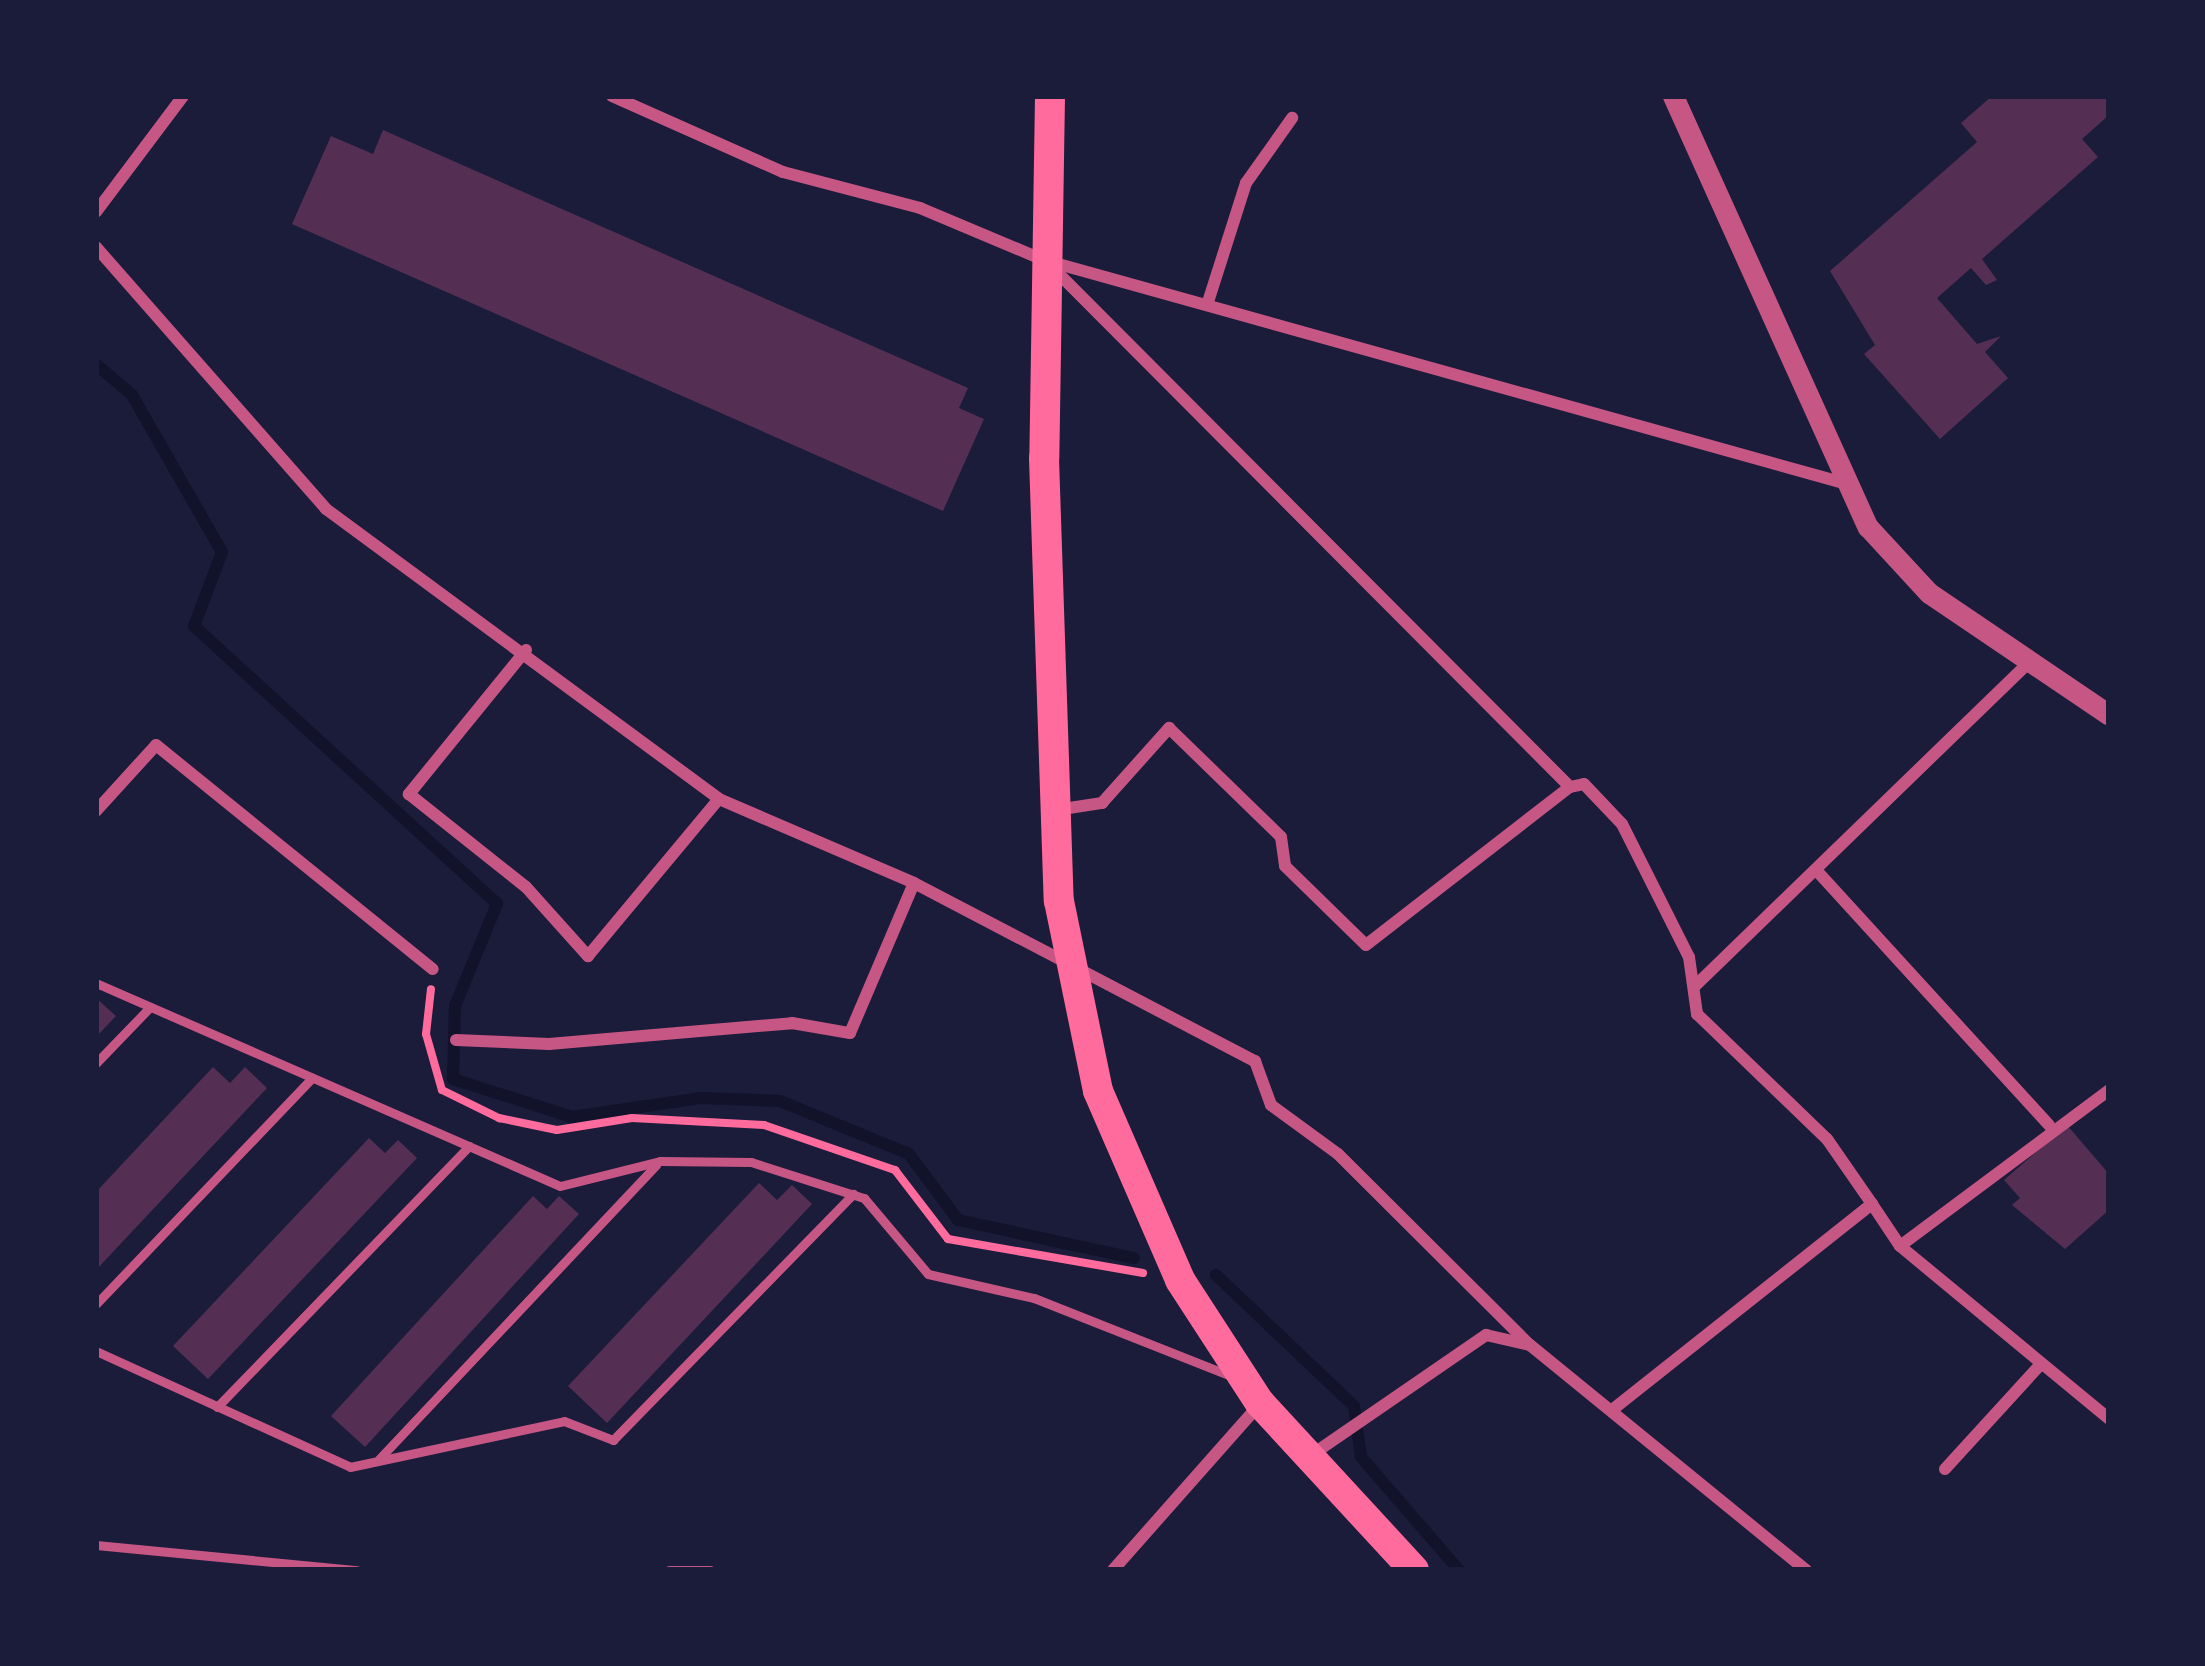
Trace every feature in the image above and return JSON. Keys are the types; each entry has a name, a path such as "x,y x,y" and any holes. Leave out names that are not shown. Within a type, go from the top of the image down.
{"main road":[{"path":"1050,96 1044,260 1056,810 1074,974 1098,1090 1180,1280 1252,1392 1414,1570"}],"street":[{"path":"96,212 183,96"},
{"path":"611,96 783,172 920,208 1044,260 1208,302 1840,482"},
{"path":"1673,96 1840,482 1929,593 2109,716"},
{"path":"1208,302 1246,183 1292,118"},
{"path":"96,247 326,509 526,650 719,799 914,884 1074,974 1255,1061 1271,1105 1338,1154 1530,1346 1805,1570"},
{"path":"1044,260 1570,787"},
{"path":"526,650 409,794 526,887 588,956 719,799"},
{"path":"1695,986 2028,663"},
{"path":"1056,810 1102,803 1169,728 1281,837 1286,866 1366,945 1570,787 1584,784 1644,857 1695,986 1696,1014 1827,1139 1900,1246 2109,1419"},
{"path":"96,811 156,745 433,969"},
{"path":"1816,871 2049,1125"},
{"path":"456,1040 549,1044 792,1023 850,1033 914,884"},
{"path":"1900,1246 2049,1125 2109,1090"},
{"path":"1612,1410 1872,1204"},
{"path":"1310,1457 1486,1334 1530,1346"},
{"path":"1945,1469 2041,1364"},
{"path":"1113,1570 1252,1392"}],"lane":[{"path":"96,983 560,1186 660,1161 751,1162 853,1194 928,1274 1034,1298 1252,1392"},
{"path":"96,1063 150,1007"},
{"path":"96,1304 313,1078"},
{"path":"217,1406 469,1146"},
{"path":"377,1461 660,1161"},
{"path":"96,1351 350,1467 564,1421 613,1440 853,1194"},
{"path":"96,1545 358,1570"},
{"path":"669,1570 710,1570"}],"path":[{"path":"433,969 426,1034 456,1040"}],"building":[{"path":"1992,96 2109,96 2109,115 2082,139 2098,157 1982,259 1997,280 1986,285 1971,268 1937,298 1977,344 2001,336 1985,352 2008,378 1940,439 1864,354 1875,345 1830,271 1977,142 1961,123"},
{"path":"383,130 968,388 959,408 984,419 943,511 292,224 331,136 373,154"},
{"path":"96,998 116,1016 96,1037"},
{"path":"213,1067 230,1083 245,1067 267,1088 96,1270 96,1192"},
{"path":"2067,1125 2109,1174 2109,1210 2065,1249 2012,1205 2020,1198 2004,1180"},
{"path":"369,1138 385,1153 398,1140 417,1158 208,1379 173,1346"},
{"path":"759,1183 777,1200 792,1185 812,1204 607,1423 568,1386"},
{"path":"533,1196 547,1209 559,1196 579,1214 365,1447 331,1416"}],"waterway":[{"path":"96,364 132,395 222,552 194,626 497,904 455,1006 453,1079 572,1117 700,1098 780,1101 909,1154 958,1220 1134,1258"},
{"path":"1216,1275 1354,1406 1361,1457 1459,1570"}]}
